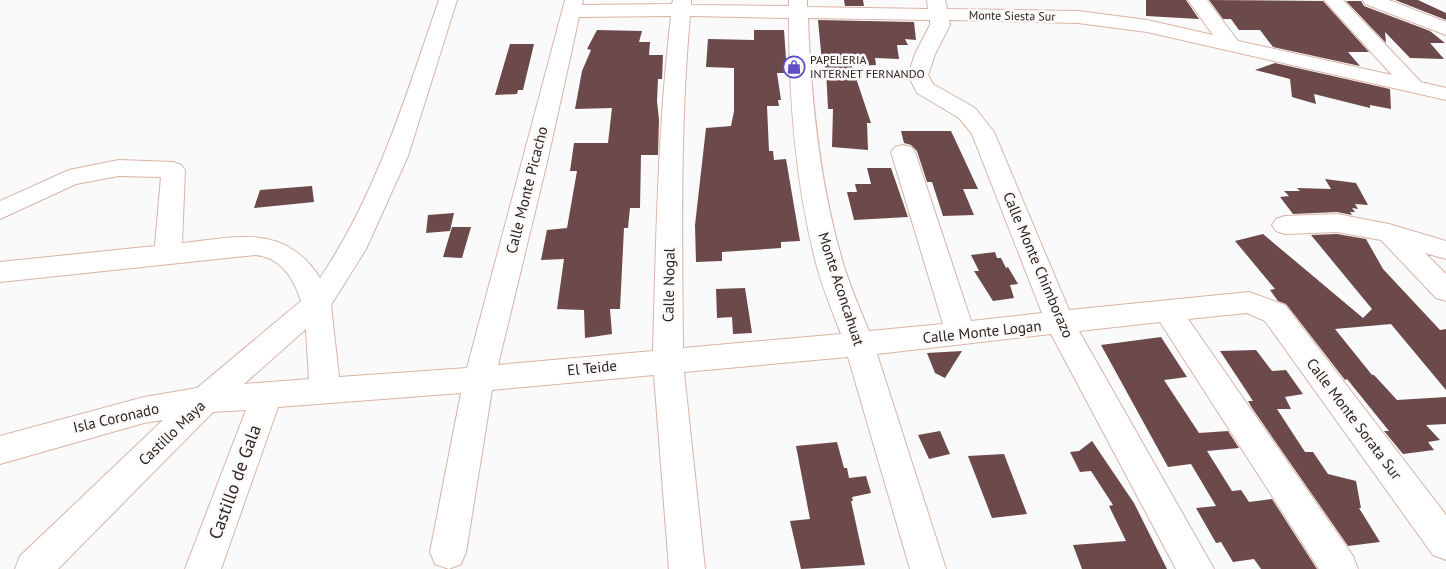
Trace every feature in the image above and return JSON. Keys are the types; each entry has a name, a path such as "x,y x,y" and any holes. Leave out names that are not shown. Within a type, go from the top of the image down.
{"street":[{"name":"Castillo Maya","path":"33,569 205,400 318,303 353,249 396,156 448,0"},
{"path":"1197,0 1230,44"},
{"path":"1333,0 1415,88"},
{"path":"1372,0 1446,29"},
{"name":"Monte Siesta Sur","path":"572,6 681,5 1074,9 1446,94"},
{"name":"Calle Nogal","path":"681,5 675,68 669,231 668,361 687,569"},
{"name":"Calle Monte Picacho","path":"448,552 479,379 572,6"},
{"name":"Monte Aconcahuat","path":"798,6 803,95 817,212 828,258 859,344 928,569"},
{"name":"Calle Monte Chimborazo","path":"938,7 940,24 925,54 918,75 925,88 967,113 983,132 1060,324 1196,569"},
{"path":"904,152 961,334"},
{"path":"0,210 69,178 119,168 174,170 168,254"},
{"path":"1285,225 1337,224 1389,233 1446,250"},
{"path":"1389,233 1446,291"},
{"path":"0,272 232,248 262,247 278,252 301,270 318,303 325,391"},
{"name":"Calle Monte Logan","path":"859,344 1060,324 1249,302 1255,303"},
{"name":"Calle Monte Sorata Sur","path":"1255,303 1274,313 1446,543"},
{"path":"1168,312 1340,569"},
{"name":"El Teide","path":"325,391 479,379 859,344"},
{"name":"Isla Coronado","path":"0,450 144,410 205,400 325,391"},
{"name":"Castillo de Gala","path":"203,569 267,394"}],"building":[{"path":"844,0 863,0 864,6 845,6"},
{"path":"1146,0 1186,0 1199,19 1146,16"},
{"path":"1209,0 1323,1 1369,52 1348,52 1360,66 1273,47 1260,30 1239,30 1231,19 1223,19"},
{"path":"1395,0 1418,0 1446,13 1446,20"},
{"path":"1346,1 1361,1 1364,6 1430,31 1445,43 1430,43 1444,59 1410,58 1385,32 1386,43"},
{"path":"818,20 914,22 916,40 905,39 908,45 897,45 899,59 875,58 876,65 852,66 871,123 867,123 868,150 832,147 833,109 828,109 826,69 822,62"},
{"path":"597,30 642,31 639,42 650,42 649,55 663,55 662,79 658,79 658,155 641,155 640,208 630,208 628,228 624,228 620,309 610,309 612,334 585,338 584,310 557,309 564,259 541,260 547,230 567,228 577,171 570,171 574,143 608,143 612,108 575,109 582,71 591,50 587,49"},
{"path":"754,30 784,30 787,73 777,73 781,100 778,100 779,106 767,106 769,151 773,151 774,160 786,159 800,241 781,242 781,248 722,252 722,261 696,262 695,225 706,128 731,126 734,111 734,68 706,67 708,39 754,40"},
{"path":"510,44 534,44 523,90 518,90 517,94 495,95"},
{"path":"1275,63 1390,89 1391,109 1370,105 1370,108 1314,94 1316,104 1292,97 1290,79 1255,70"},
{"path":"901,131 951,131 978,189 963,189 974,215 943,216 932,182 927,182 917,151 911,145 904,143"},
{"path":"867,168 891,168 908,217 854,220 847,192 857,192 855,184 871,184"},
{"path":"1325,179 1356,183 1368,205 1355,204 1358,209 1352,208 1355,212 1350,212 1352,215 1337,212 1293,214 1280,197 1289,196 1284,191 1300,191 1297,188 1331,189"},
{"path":"312,186 314,202 254,208 260,190"},
{"path":"454,213 450,231 426,233 428,215"},
{"path":"452,227 471,227 462,258 443,257"},
{"path":"1263,234 1363,318 1372,309 1311,235 1337,234 1366,239 1383,269 1440,330 1446,329 1446,390 1391,324 1335,329 1372,375 1397,400 1446,397 1446,424 1426,425 1440,440 1428,442 1434,450 1403,454 1384,431 1389,431 1347,379 1345,380 1286,304 1278,301 1270,290 1275,289 1235,241"},
{"path":"995,252 997,258 1001,258 1018,284 1010,285 1014,298 993,301 974,271 979,271 971,255"},
{"path":"745,288 752,333 733,334 732,317 717,318 716,289"},
{"path":"1161,337 1187,377 1164,380 1199,433 1228,431 1239,448 1207,451 1232,491 1241,490 1249,502 1272,499 1317,569 1261,569 1254,559 1233,562 1221,542 1216,543 1196,508 1216,506 1191,464 1168,467 1101,345"},
{"path":"1256,350 1272,371 1286,370 1303,394 1285,397 1291,409 1277,409 1305,452 1313,452 1328,474 1356,481 1361,508 1359,508 1380,542 1348,546 1252,408 1248,401 1253,401 1220,351"},
{"path":"962,351 945,378 935,373 927,353"},
{"path":"940,431 950,454 929,459 918,435"},
{"path":"1092,441 1134,503 1167,569 1082,569 1073,545 1126,541 1109,506 1113,505 1091,471 1080,472 1070,452 1079,451"},
{"path":"837,442 844,468 847,468 849,478 866,476 871,493 852,497 853,501 851,501 865,565 801,569 790,521 810,519 796,446"},
{"path":"1004,454 1027,514 992,518 968,456"}],"place":[{"name":"PAPELERIA INTERNET FERNANDO","path":"794,67"}]}
